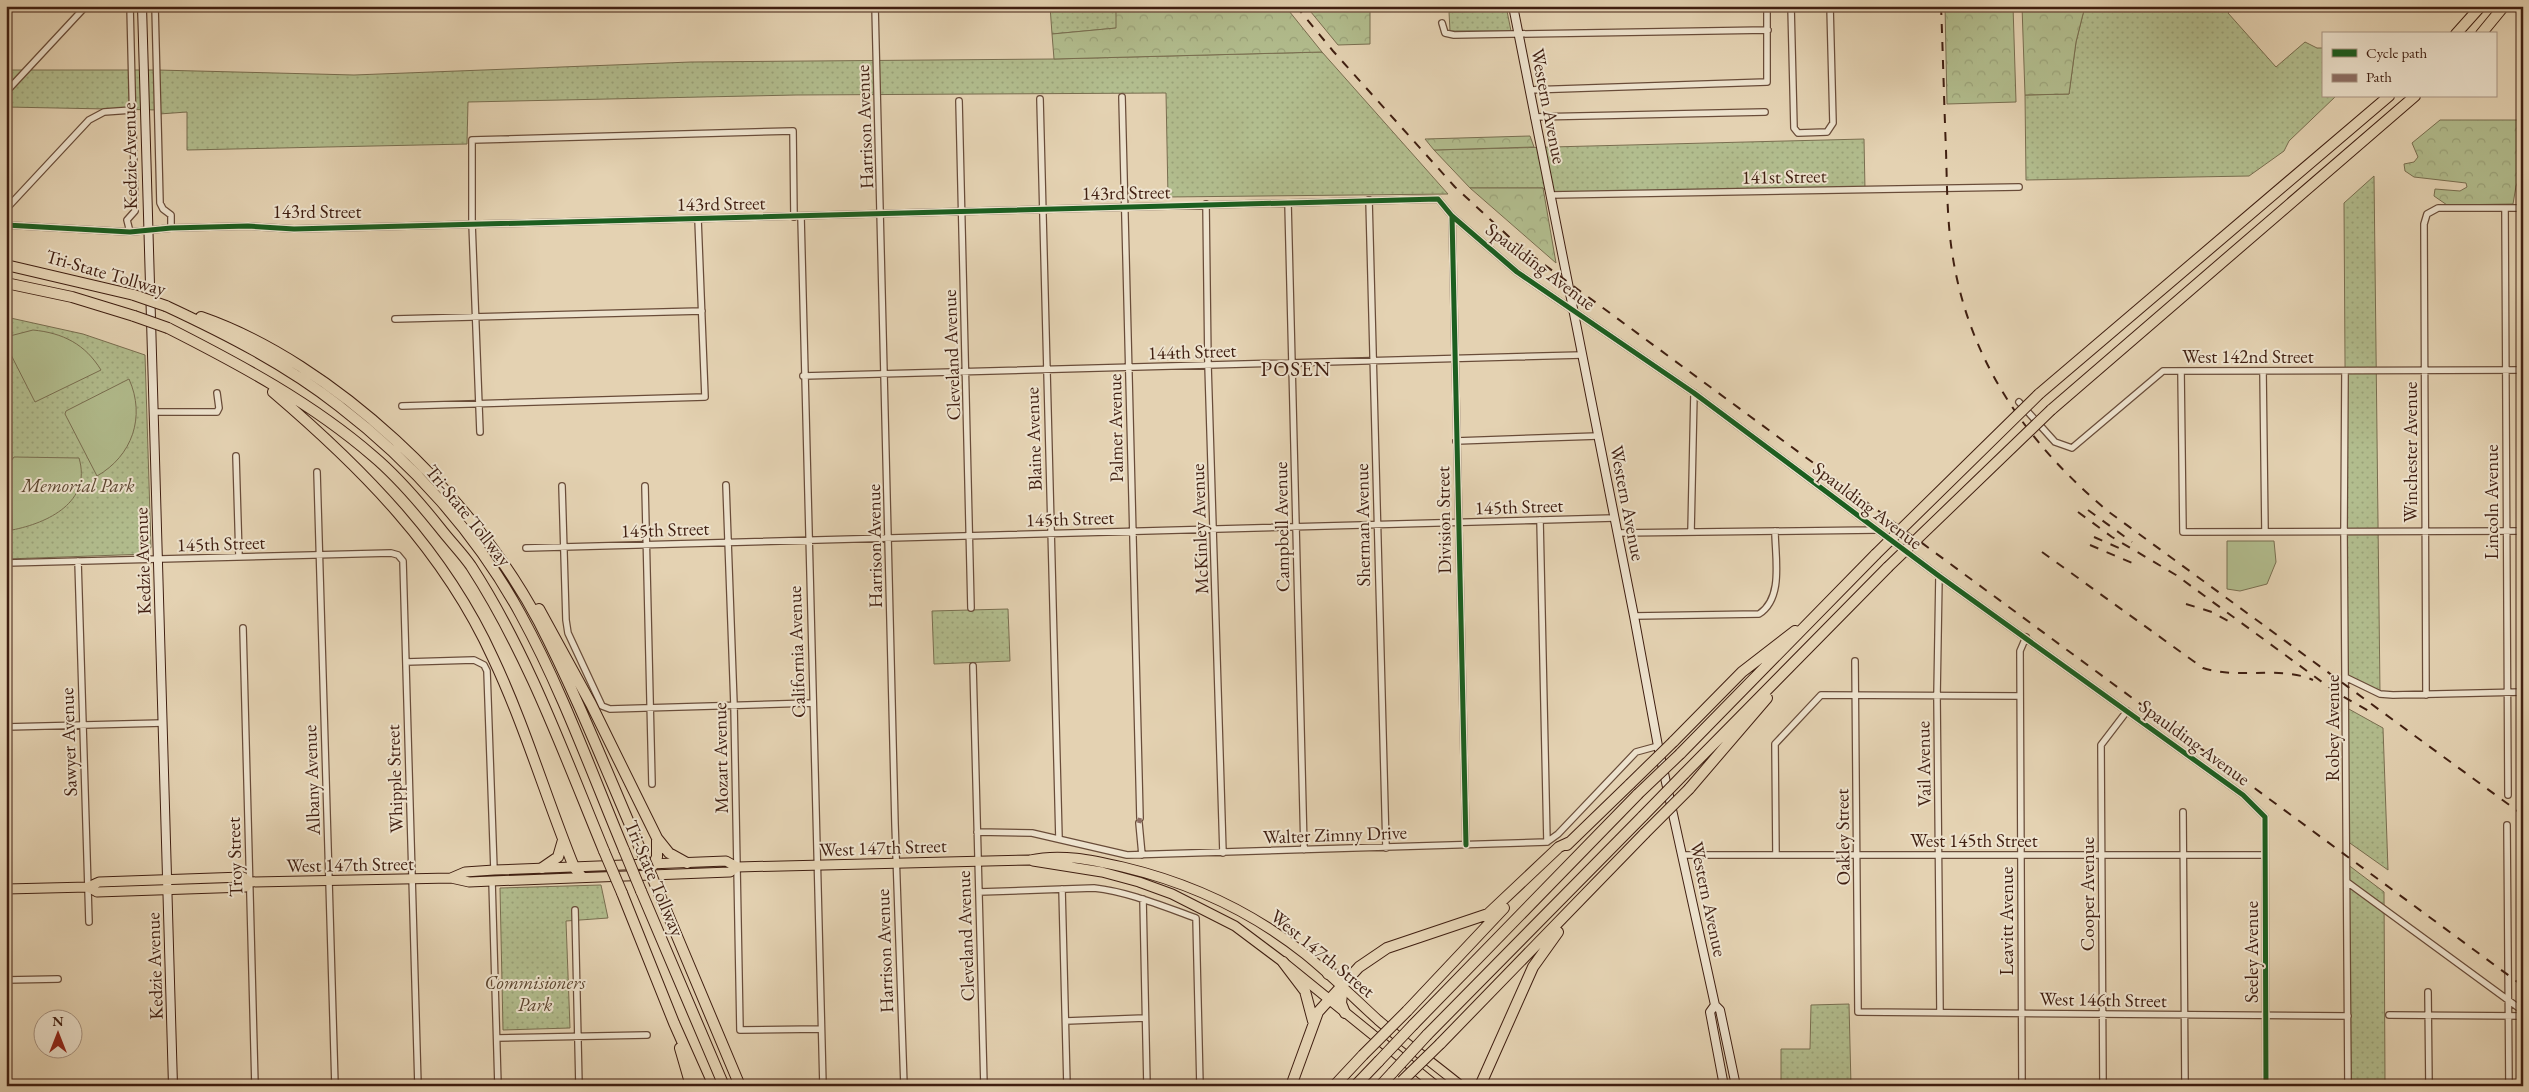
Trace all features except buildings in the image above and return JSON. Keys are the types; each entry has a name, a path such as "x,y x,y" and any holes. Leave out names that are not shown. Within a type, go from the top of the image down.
{"highway":[{"path":"2458,32 2481,6"},
{"path":"2483,32 2504,6"},
{"path":"1355,1086 1638,794 1680,754 1876,554 2039,394 2386,98"},
{"path":"1380,1086 1427,1035 1888,567 2051,410 2413,98"},
{"name":"Tri-State Tollway","path":"6,265 134,294 166,306 272,361 338,405 390,449 435,495 487,560 521,615 552,679 724,1086"},
{"name":"Tri-State Tollway","path":"6,283 72,296 134,316 168,328 240,364 321,417 374,456 418,502 470,565 503,620 534,683 674,1023 702,1086"},
{"path":"166,306 211,320 239,332 336,391 415,459 456,502 497,556 539,622 633,832 740,1086"},
{"path":"240,364 353,463 406,521 438,564 480,632 496,665 574,867 581,876"},
{"path":"497,556 510,566 547,623 591,704 657,838 669,854 686,863"},
{"path":"1334,1086 1570,842 1742,672 1787,635 1805,626"},
{"path":"1400,1083 1689,789 1766,700 1784,672"},
{"path":"542,868 553,862 560,855 563,844 562,837"},
{"path":"648,874 658,855 657,838"},
{"path":"1290,1086 1313,1021 1318,1012 1350,976 1387,948 1488,914 1559,847 1570,842"},
{"path":"1480,1086 1533,968 1548,944 1562,927 1570,912"},
{"path":"1283,962 1306,991 1313,1021"},
{"path":"1328,974 1350,976"},
{"path":"1343,986 1341,1002 1345,1013"},
{"path":"674,1023 691,1086"},
{"path":"725,1049 746,1086"},
{"path":"1490,1066 1491,1086"}],"main road":[{"name":"Kedzie Avenue","path":"142,6 173,1086"},
{"name":"Western Avenue","path":"1513,6 1658,746 1715,1005 1720,1010 1736,1086"},
{"name":"West 147th Street","path":"451,878 465,872 494,870 726,862 737,867 1030,860 1051,856 1106,863 1152,874 1192,888 1227,903 1264,924 1343,986 1379,1020 1461,1086"},
{"name":"West 147th Street","path":"1030,860 1102,872 1172,894 1234,926 1283,962 1436,1086"},
{"name":"West 147th Street","path":"88,887 99,882 243,877 249,882 451,878 469,882 581,876 730,872 737,867"},
{"name":"West 147th Street","path":"168,890 246,887 249,882"},
{"path":"6,889 88,887 98,892 168,890"},
{"name":"Western Avenue","path":"1715,1005 1710,1012 1724,1086"}],"street":[{"path":"6,92 86,6"},
{"path":"130,6 135,211 127,220 130,232"},
{"path":"171,228 171,215 163,209 160,203 154,7 188,6"},
{"name":"Harrison Avenue","path":"875,6 896,864 904,1086"},
{"path":"1529,90 1764,83 1769,79 1767,6"},
{"path":"1791,6 1794,128 1798,133 1827,132 1833,123 1830,6"},
{"path":"1442,23 1444,33 1454,35 1768,30"},
{"name":"Palmer Avenue","path":"1122,97 1139,821 1142,855"},
{"name":"Blaine Avenue","path":"1040,99 1059,839"},
{"name":"Cleveland Avenue","path":"959,101 967,372 971,608"},
{"path":"6,209 90,120 104,112 132,110"},
{"path":"1534,116 1764,112"},
{"name":"California Avenue","path":"472,223 472,140 793,131 803,376 823,1086"},
{"name":"141st Street","path":"1550,195 2020,187"},
{"name":"143rd Street","path":"6,225 130,232 171,228 248,226 294,229 1438,199 1452,216"},
{"name":"Sherman Avenue","path":"1369,200 1386,848"},
{"name":"Campbell Avenue","path":"1288,203 1304,850"},
{"name":"McKinley Avenue","path":"1206,204 1208,365 1223,853"},
{"name":"Winchester Avenue","path":"2426,695 2425,370 2422,233 2425,218 2430,211 2442,208 2505,208"},
{"path":"2505,208 2523,208"},
{"name":"Lincoln Avenue","path":"2505,208 2508,796"},
{"name":"Spaulding Avenue","path":"1452,216 1517,272 1694,393 1876,530 2243,795 2265,817"},
{"name":"Division Street","path":"1452,216 1466,845"},
{"path":"402,406 705,397 698,219"},
{"path":"472,223 480,432"},
{"path":"395,318 702,311"},
{"name":"144th Street","path":"803,376 1582,355"},
{"name":"West 142nd Street","path":"2019,402 2055,442 2072,448 2163,371 2523,370"},
{"path":"2181,371 2183,532 2523,531"},
{"path":"2263,371 2265,532"},
{"name":"Robey Avenue","path":"2345,371 2344,532 2347,678 2348,1086"},
{"path":"153,412 217,412 219,408 217,392"},
{"path":"1691,532 1694,393"},
{"path":"1456,441 1598,436"},
{"path":"236,456 239,557"},
{"name":"Albany Avenue","path":"317,472 335,1086"},
{"name":"Mozart Avenue","path":"726,485 734,705 740,1030 821,1029"},
{"path":"562,486 568,633 602,706 610,709 812,703"},
{"path":"645,486 652,784"},
{"name":"145th Street","path":"526,548 1614,518"},
{"path":"1540,520 1547,842"},
{"path":"1617,533 1876,530"},
{"path":"1634,616 1759,614 1765,610 1775,590 1774,531"},
{"name":"145th Street","path":"6,563 391,553 398,555 403,561"},
{"name":"Sawyer Avenue","path":"78,561 89,922"},
{"name":"Whipple Street","path":"403,561 418,1086"},
{"name":"Vail Avenue","path":"1939,576 1937,696 1940,1012"},
{"name":"Troy Street","path":"243,628 255,1086"},
{"name":"Leavitt Avenue","path":"2022,1086 2020,651 2026,637"},
{"path":"406,662 474,660 484,665 487,671 494,870"},
{"name":"Oakley Street","path":"1855,661 1858,1012"},
{"name":"Cleveland Avenue","path":"973,666 984,1086"},
{"path":"2347,678 2380,694 2426,695 2523,692"},
{"path":"1776,855 1775,744 1821,695 2020,696"},
{"name":"Cooper Avenue","path":"2103,1086 2101,745 2127,711"},
{"path":"6,727 163,723"},
{"path":"1547,842 1558,834 1636,752 1658,746"},
{"path":"2183,812 2185,1086"},
{"name":"Seeley Avenue","path":"2265,817 2266,1086"},
{"path":"2507,825 2509,1086"},
{"name":"Walter Zimny Drive","path":"977,832 1032,833 1127,855 1547,842"},
{"name":"West 145th Street","path":"1683,855 2265,855"},
{"path":"492,881 498,1086"},
{"path":"2348,882 2523,1011"},
{"path":"1062,889 1067,1086"},
{"path":"979,892 1062,889 1108,890 1143,899 1196,918 1200,1086"},
{"path":"1143,899 1147,1086"},
{"path":"575,910 580,1086"},
{"path":"6,980 58,979"},
{"path":"2428,992 2429,1086"},
{"name":"West 146th Street","path":"1858,1012 2348,1016"},
{"path":"2389,1015 2523,1016"},
{"path":"1066,1021 1145,1018"},
{"path":"497,1038 647,1035"}],"green space":[{"path":"1050,6 1116,6 1117,28 1052,34"},
{"path":"1116,6 1285,6 1322,52 1054,59 1052,34 1116,28"},
{"path":"1306,6 1370,6 1370,44 1338,45"},
{"path":"1449,6 1506,6 1507,11 1449,12"},
{"path":"1945,6 2013,6 2016,102 1947,104"},
{"path":"2022,6 2085,6 2076,42 2069,94 2025,95"},
{"path":"2085,6 2227,6 2231,10 2228,13 2276,67 2305,42 2317,48 2322,48 2322,98 2334,98 2289,141 2284,151 2249,176 2026,180 2025,95 2069,94 2076,42"},
{"path":"1507,11 1511,31 1450,31 1449,12"},
{"path":"1322,52 1448,194 1168,197 1166,93 796,95 468,102 467,144 187,150 187,112 159,114 158,110 6,107 6,70 157,70 354,75 691,62 1054,59"},
{"path":"2440,120 2523,120 2523,171 2516,186 2513,204 2447,205 2434,196 2435,189 2460,191 2467,187 2466,183 2414,177 2405,171 2404,164 2414,162 2418,157 2412,143"},
{"path":"1530,136 1534,147 1434,150 1425,139"},
{"path":"1864,139 1865,190 1550,195 1543,188 1470,188 1434,150"},
{"path":"2374,176 2380,694 2347,678 2344,203"},
{"path":"1470,188 1543,188 1556,263"},
{"name":"Memorial Park","path":"6,317 83,334 145,355 151,547 148,554 6,559"},
{"path":"33,330 54,334 72,341 88,353 101,370 35,402 6,345 6,337"},
{"path":"129,379 136,407 136,421 132,434 127,447 119,458 97,476 65,414 66,411"},
{"path":"14,457 79,458 81,473 79,487 73,498 64,508 39,522 12,530 11,461"},
{"path":"2227,541 2274,541 2276,562 2267,584 2240,591 2227,589"},
{"path":"1008,609 1010,661 934,664 932,611"},
{"path":"2347,708 2383,728 2388,870 2347,841"},
{"path":"2347,864 2384,892 2385,1081 2348,1082"},
{"name":"Commisioners Park","path":"601,885 608,918 566,921 570,1028 503,1030 500,888"},
{"path":"1849,1004 1851,1086 1781,1086 1781,1049 1810,1049 1811,1005"}],"railway":[{"path":"6,16 15,6"},
{"path":"1296,6 1333,51 1455,187 1519,246 2523,986"},
{"path":"1941,6 1948,214 1950,240 1960,291 1972,329 1987,364 2006,397 2028,428 2052,458 2079,486 2109,512 2523,815"},
{"path":"2088,510 2132,542"},
{"path":"2078,512 2112,537 2176,575 2337,693 2374,714"},
{"path":"2094,537 2119,548"},
{"path":"2090,545 2137,565"},
{"path":"2042,552 2203,668 2231,673 2287,673 2313,680"},
{"path":"2186,604 2212,612 2228,621"}],"marked path":[{"path":"1139,823 1140,818"}],"cycle path":[{"path":"6,225 130,232 171,228 248,226 294,229 1438,199 1452,216 1466,845"},
{"path":"1452,216 1517,272 1694,393 1939,576 2243,795 2265,817 2266,1086"}],"district":[{"name":"POSEN","path":"1296,369"}]}
